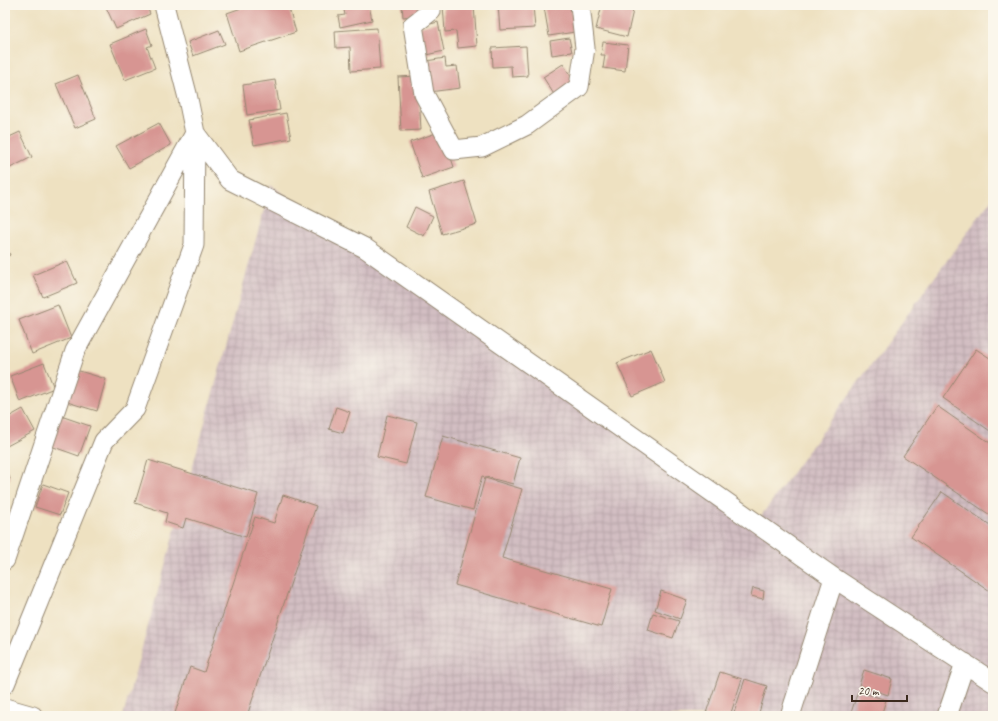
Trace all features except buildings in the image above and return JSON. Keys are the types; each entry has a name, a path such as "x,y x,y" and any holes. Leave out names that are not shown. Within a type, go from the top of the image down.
{"street":[{"path":"5,684 104,442 135,409 194,245 195,133 187,94 164,5"},
{"path":"430,5 431,11 413,25 424,94 454,150 482,147 527,125 580,87 585,48 580,5"},
{"path":"5,560 75,351 195,133"},
{"path":"195,133 230,180 365,248 834,578 993,682"},
{"path":"790,716 834,578"},
{"path":"947,716 965,663"},
{"path":"5,708 33,716"}],"shaded area":[{"path":"271,185 753,527 993,197 993,716 123,716"}]}
